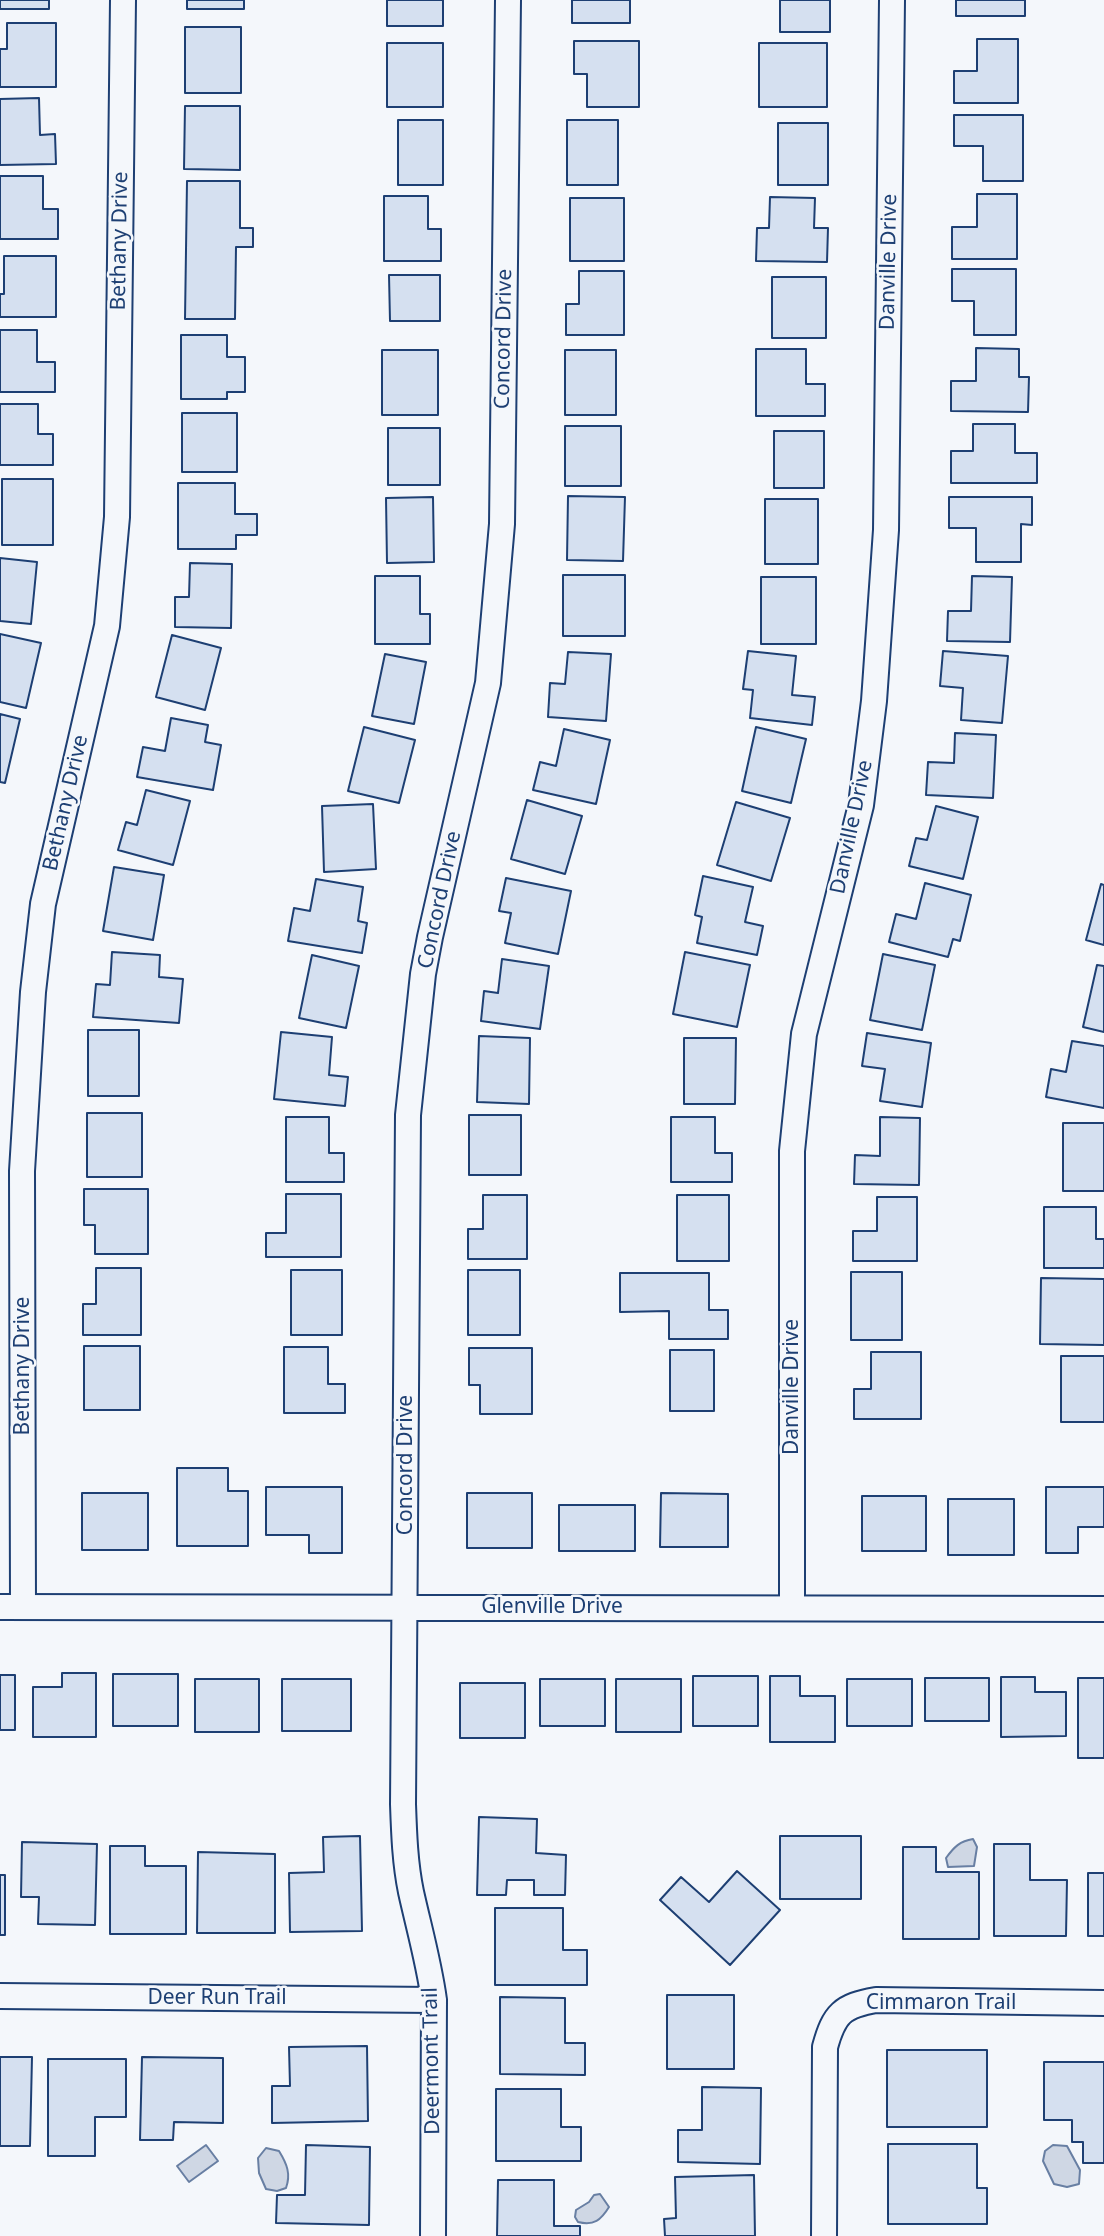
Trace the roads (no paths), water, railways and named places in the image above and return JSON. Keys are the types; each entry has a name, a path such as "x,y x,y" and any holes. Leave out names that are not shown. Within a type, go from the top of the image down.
{"street":[{"name":"Bethany Drive","path":"12,1607 22,1171 31,1019 43,904 107,626 116,531 123,0"},
{"name":"Concord Drive","path":"403,1804 408,1115 428,950 488,683 502,524 508,0"},
{"name":"Danville Drive","path":"792,1607 792,1151 804,1034 861,805 874,701 886,530 892,0"},
{"name":"Glenville Drive","path":"12,1607 1104,1609"},
{"name":"Deermont Trail","path":"403,1804 410,1889 429,1964 434,2000 433,2236"},
{"name":"Deer Run Trail","path":"0,1996 434,2000"},
{"name":"Cimmaron Trail","path":"824,2236 825,2047 831,2025 839,2013 856,2004 876,2000 1104,2003"}]}
